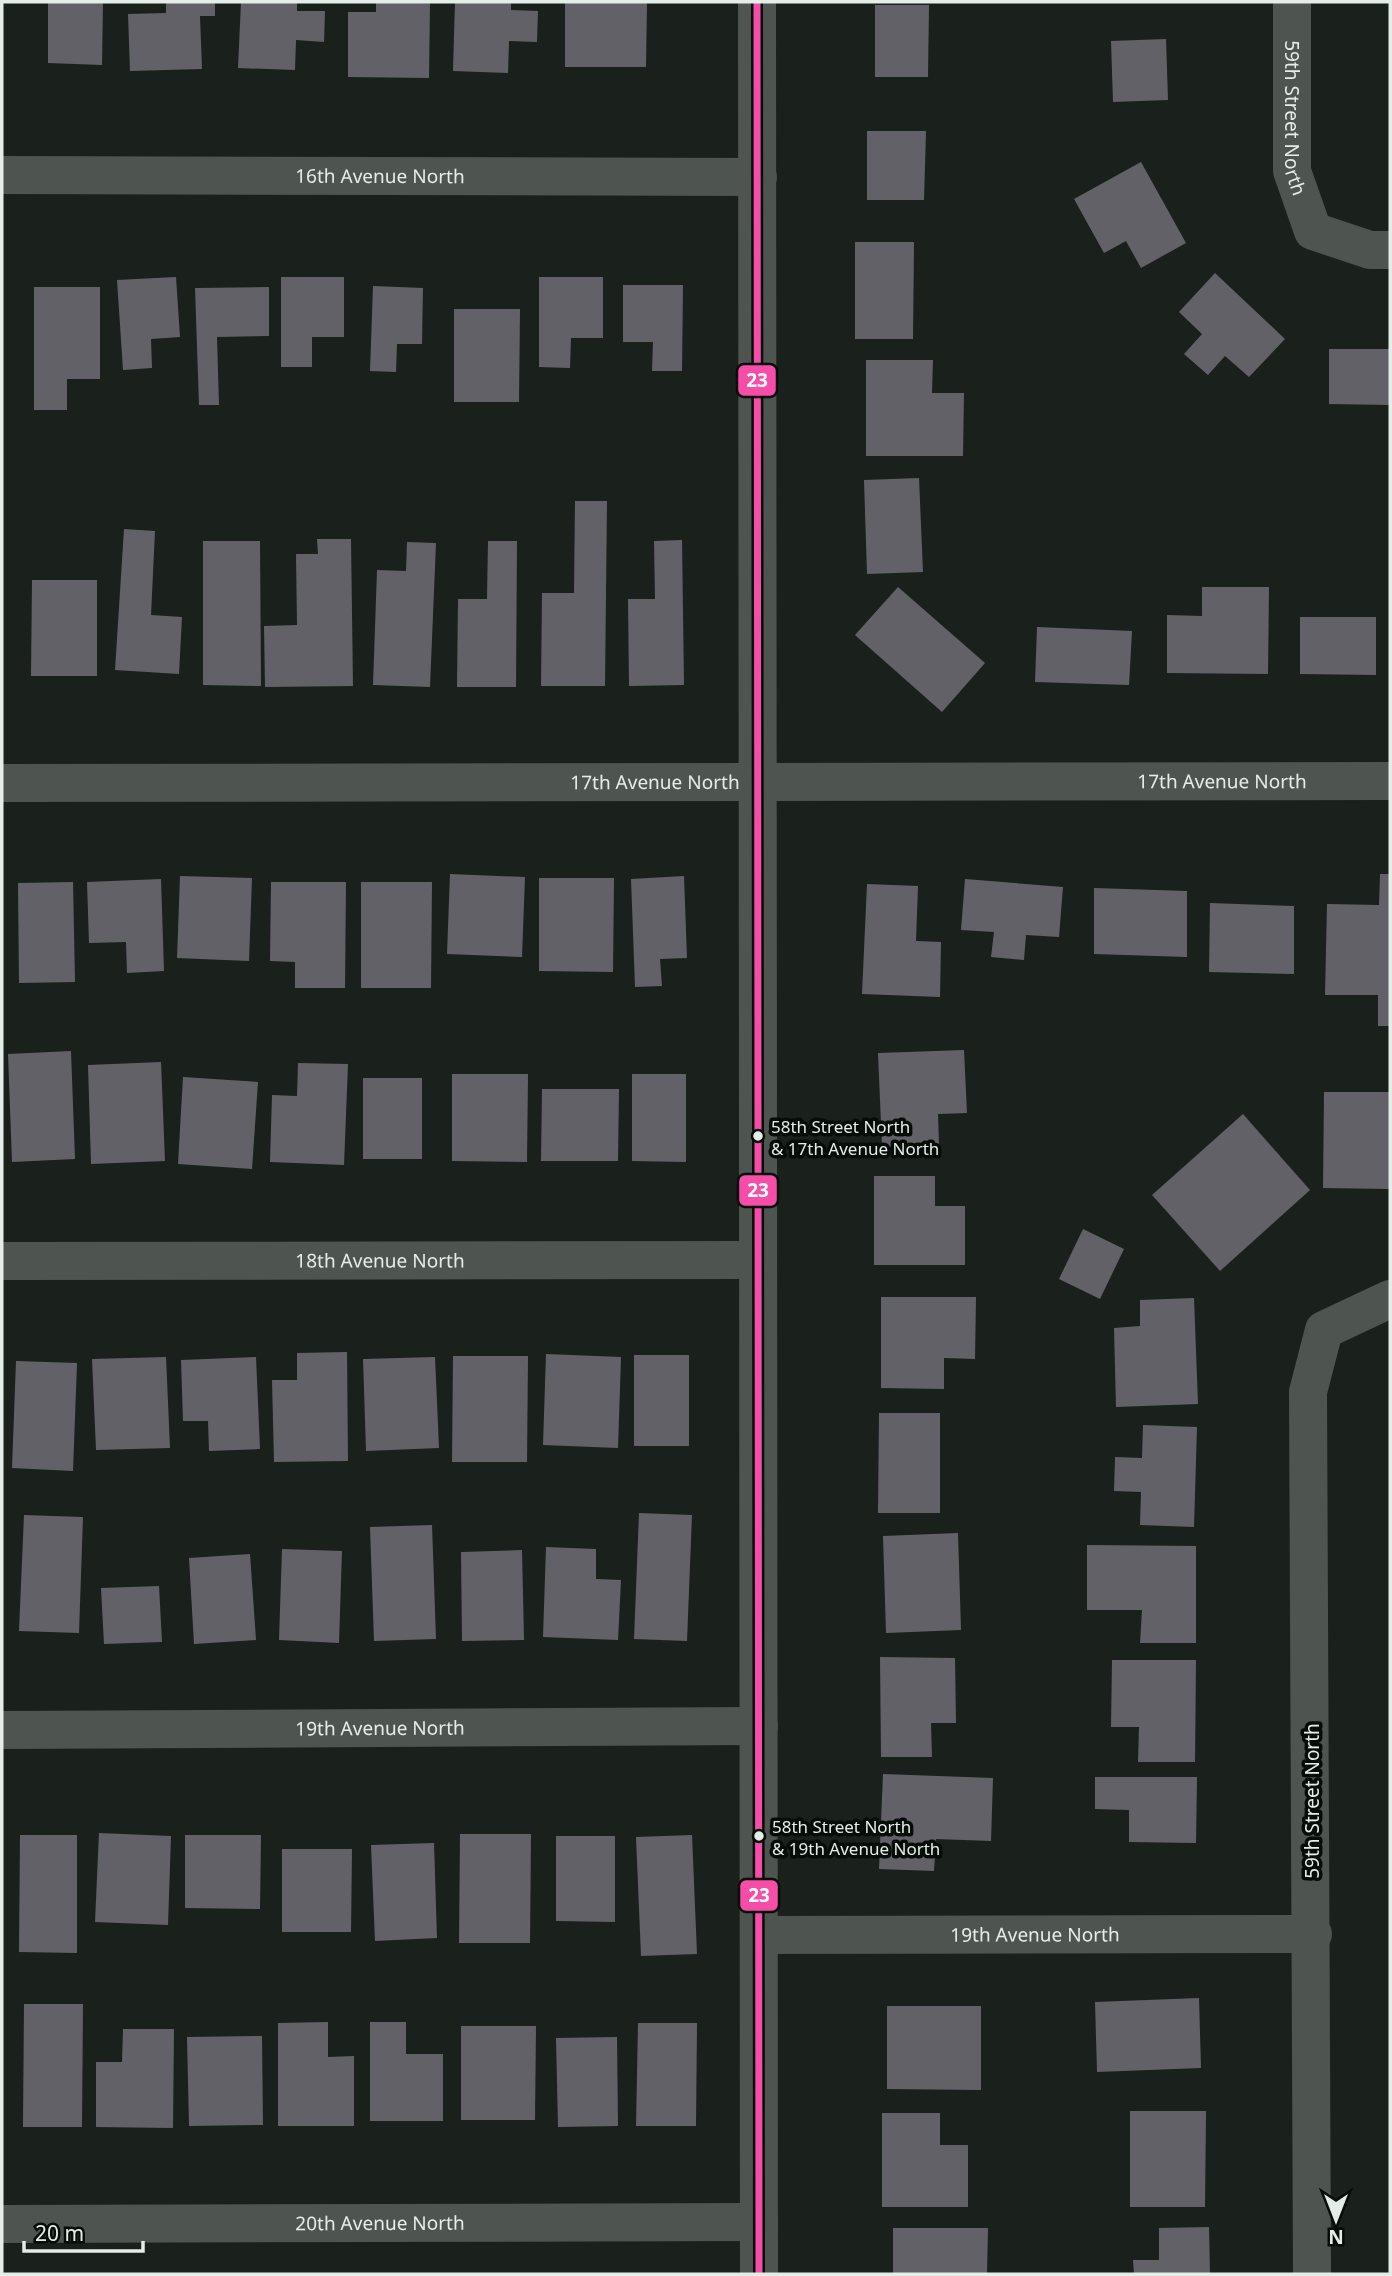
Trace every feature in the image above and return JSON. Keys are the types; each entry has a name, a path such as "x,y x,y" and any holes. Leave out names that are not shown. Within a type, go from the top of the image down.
{"street":[{"path":"757,2 759,2274"},
{"name":"59th Street North","path":"1292,2 1292,171 1313,231 1370,250 1390,250"},
{"name":"16th Avenue North","path":"2,175 758,177"},
{"name":"17th Avenue North","path":"2,783 1390,782"},
{"name":"18th Avenue North","path":"2,1261 758,1260"},
{"name":"59th Street North","path":"1312,2274 1313,1934 1308,1392 1324,1330 1390,1299"},
{"name":"19th Avenue North","path":"2,1730 759,1726"},
{"name":"19th Avenue North","path":"759,1935 1313,1934"},
{"name":"20th Avenue North","path":"2,2224 759,2222"}],"building":[{"path":"48,2 103,2 102,65 48,63"},
{"path":"166,2 215,2 215,16 200,16 202,69 130,71 128,14 166,13"},
{"path":"241,2 297,2 297,11 325,11 324,42 296,40 295,70 238,68"},
{"path":"376,2 430,2 429,78 348,77 348,12 376,12"},
{"path":"455,2 511,2 511,10 538,11 537,42 509,41 508,73 453,71"},
{"path":"565,2 647,2 646,67 565,67"},
{"path":"875,5 929,5 928,77 875,77"},
{"path":"1166,39 1168,100 1113,102 1111,41"},
{"path":"867,131 926,131 924,200 867,200"},
{"path":"1141,162 1186,243 1141,268 1126,241 1104,253 1074,199"},
{"path":"855,242 914,242 913,339 855,339"},
{"path":"1215,273 1285,339 1249,377 1225,356 1208,375 1184,354 1202,334 1179,312"},
{"path":"176,277 180,337 151,339 152,368 123,370 117,280"},
{"path":"281,277 344,277 344,337 312,337 312,367 281,367"},
{"path":"539,277 603,277 603,338 571,338 570,368 539,367"},
{"path":"623,285 683,285 682,371 652,371 653,342 623,342"},
{"path":"373,286 423,288 422,344 397,344 396,372 370,371"},
{"path":"34,287 100,287 100,379 67,379 67,410 34,410"},
{"path":"269,287 269,336 217,337 219,405 199,405 195,288"},
{"path":"454,309 520,309 519,402 454,402"},
{"path":"1329,349 1390,349 1390,405 1329,404"},
{"path":"866,360 933,360 932,393 964,393 963,456 866,456"},
{"path":"919,478 923,572 867,574 864,480"},
{"path":"575,501 607,501 605,686 541,686 542,593 574,593"},
{"path":"124,529 155,531 151,615 182,617 179,674 115,670"},
{"path":"317,539 351,539 353,686 265,687 264,626 297,625 296,554 318,554"},
{"path":"682,540 684,685 629,686 628,599 655,599 654,541"},
{"path":"203,541 260,541 261,686 203,685"},
{"path":"488,541 517,541 516,687 457,687 458,599 487,599"},
{"path":"407,542 436,543 430,687 373,685 377,570 406,571"},
{"path":"32,580 97,580 97,676 31,676"},
{"path":"898,587 985,663 942,712 855,635"},
{"path":"1202,587 1269,587 1268,674 1167,673 1167,615 1202,616"},
{"path":"1300,617 1376,617 1376,675 1300,674"},
{"path":"1037,627 1132,631 1129,685 1035,682"},
{"path":"450,874 525,877 522,957 447,954"},
{"path":"1380,874 1390,874 1390,1026 1378,1026 1378,995 1325,995 1327,904 1379,905"},
{"path":"180,876 252,878 249,961 177,958"},
{"path":"684,876 687,958 660,959 662,986 635,987 631,879"},
{"path":"539,878 614,878 613,972 539,971"},
{"path":"161,879 164,971 127,973 126,942 89,943 87,882"},
{"path":"965,879 1063,887 1059,937 1026,935 1024,960 991,957 994,932 961,930"},
{"path":"73,882 75,982 19,983 18,883"},
{"path":"271,882 346,882 345,988 295,988 295,962 270,961"},
{"path":"361,882 432,882 431,988 361,988"},
{"path":"867,884 918,886 916,941 941,942 940,997 862,994"},
{"path":"1094,888 1187,891 1187,957 1094,954"},
{"path":"1210,903 1294,906 1294,974 1209,972"},
{"path":"964,1050 967,1113 938,1114 939,1145 882,1147 878,1053"},
{"path":"71,1051 75,1159 12,1162 8,1054"},
{"path":"161,1062 165,1161 91,1164 88,1065"},
{"path":"298,1063 348,1064 344,1165 270,1162 272,1095 297,1096"},
{"path":"452,1074 528,1074 527,1162 452,1161"},
{"path":"632,1074 686,1074 686,1162 632,1161"},
{"path":"183,1077 258,1082 252,1169 178,1164"},
{"path":"363,1078 422,1078 422,1159 363,1159"},
{"path":"542,1089 619,1089 618,1161 541,1161"},
{"path":"1324,1092 1390,1092 1390,1189 1323,1188"},
{"path":"1243,1114 1310,1190 1220,1271 1152,1195"},
{"path":"874,1176 935,1176 935,1206 965,1206 965,1265 874,1265"},
{"path":"1083,1229 1124,1249 1100,1299 1059,1279"},
{"path":"881,1297 976,1297 975,1359 944,1358 944,1389 881,1388"},
{"path":"1194,1298 1198,1404 1116,1407 1114,1328 1140,1326 1140,1300"},
{"path":"347,1352 348,1461 274,1462 272,1380 297,1380 297,1353"},
{"path":"546,1354 621,1357 618,1448 543,1445"},
{"path":"634,1355 689,1355 689,1446 634,1446"},
{"path":"453,1356 528,1356 527,1462 452,1462"},
{"path":"166,1357 170,1448 96,1450 92,1359"},
{"path":"256,1357 260,1449 209,1451 208,1421 183,1421 181,1360"},
{"path":"435,1357 439,1448 366,1451 363,1359"},
{"path":"16,1361 77,1363 73,1471 12,1468"},
{"path":"879,1413 940,1413 940,1513 878,1513"},
{"path":"1143,1425 1197,1427 1194,1527 1140,1525 1141,1492 1114,1491 1115,1457 1142,1458"},
{"path":"639,1513 692,1515 687,1641 634,1639"},
{"path":"24,1515 83,1517 79,1633 19,1631"},
{"path":"432,1525 436,1639 374,1641 370,1527"},
{"path":"958,1533 961,1630 886,1633 883,1536"},
{"path":"1087,1545 1196,1546 1196,1643 1140,1643 1142,1610 1087,1610"},
{"path":"546,1547 596,1549 596,1579 621,1580 618,1640 543,1637"},
{"path":"282,1549 342,1551 339,1643 279,1640"},
{"path":"522,1550 524,1640 462,1641 461,1552"},
{"path":"250,1554 256,1640 194,1644 189,1558"},
{"path":"159,1586 162,1642 104,1644 101,1588"},
{"path":"880,1657 955,1658 956,1723 931,1723 932,1757 881,1757"},
{"path":"1112,1660 1196,1660 1195,1762 1138,1762 1139,1727 1111,1727"},
{"path":"883,1774 993,1778 991,1841 936,1839 934,1871 879,1869"},
{"path":"1095,1777 1197,1777 1196,1843 1129,1842 1129,1810 1095,1809"},
{"path":"99,1833 171,1836 168,1925 95,1922"},
{"path":"460,1834 531,1834 530,1943 459,1943"},
{"path":"20,1835 77,1835 77,1953 19,1952"},
{"path":"185,1835 261,1835 260,1909 185,1908"},
{"path":"692,1835 697,1954 641,1956 636,1837"},
{"path":"556,1836 615,1836 615,1922 556,1921"},
{"path":"434,1843 437,1938 375,1941 371,1845"},
{"path":"282,1849 352,1849 351,1932 282,1932"},
{"path":"1199,1998 1201,2068 1097,2072 1095,2002"},
{"path":"24,2004 83,2004 82,2127 23,2127"},
{"path":"887,2006 981,2006 981,2090 887,2089"},
{"path":"328,2022 328,2057 354,2056 354,2126 278,2126 278,2023"},
{"path":"370,2022 406,2022 406,2054 443,2054 443,2121 370,2121"},
{"path":"638,2023 697,2023 696,2126 636,2126"},
{"path":"461,2026 536,2026 535,2120 461,2120"},
{"path":"123,2029 174,2029 173,2128 96,2127 96,2062 122,2062"},
{"path":"262,2036 263,2125 189,2126 187,2037"},
{"path":"617,2037 618,2126 558,2127 556,2038"},
{"path":"1130,2111 1206,2111 1205,2207 1130,2207"},
{"path":"882,2113 940,2113 940,2145 968,2145 968,2207 882,2207"},
{"path":"1209,2227 1210,2274 1134,2274 1133,2260 1159,2260 1159,2228"},
{"path":"893,2228 988,2228 987,2274 893,2274"}],"transit line":[{"name":"23","path":"757,2 759,2274"}],"place":[{"name":"58th Street North & 17th Avenue North","path":"758,1136"},
{"name":"58th Street North & 19th Avenue North","path":"759,1836"}]}
